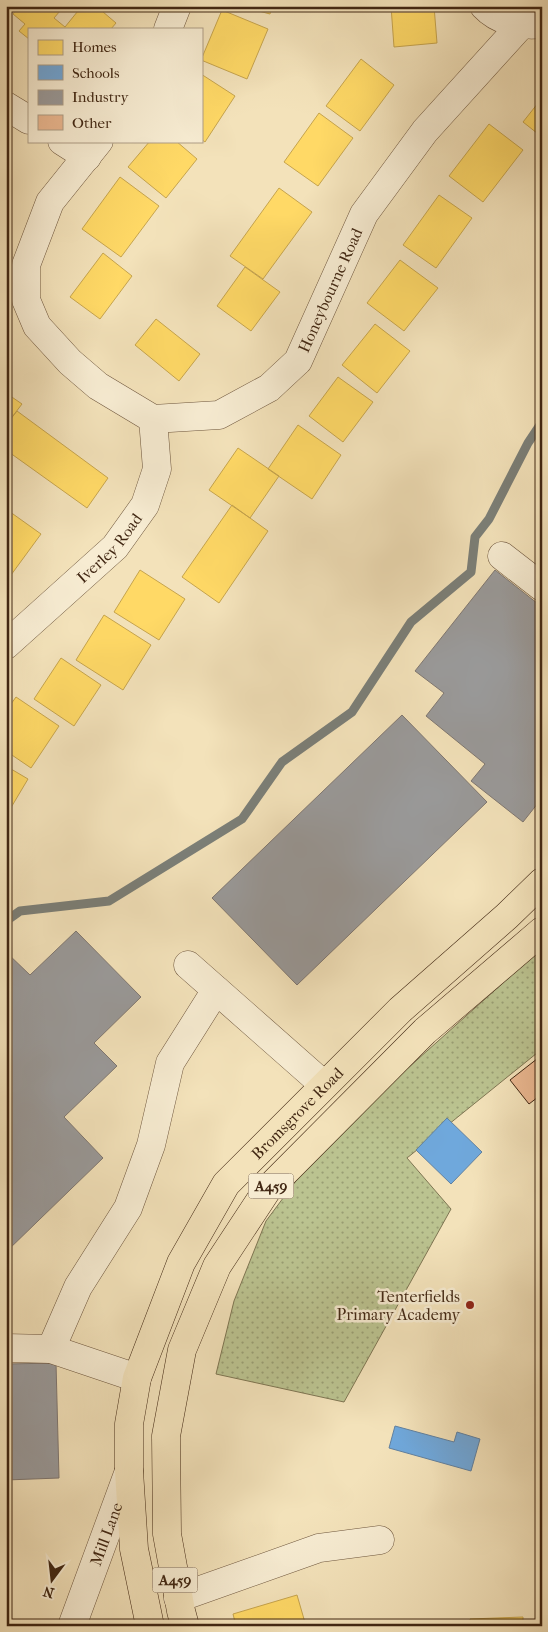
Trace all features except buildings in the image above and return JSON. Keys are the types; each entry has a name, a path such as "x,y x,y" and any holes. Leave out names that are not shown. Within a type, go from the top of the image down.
{"main road":[{"name":"Bromsgrove Road","path":"150,1626 134,1549 129,1471 129,1424 138,1378 181,1263 226,1184 400,1010 507,916 542,882"},
{"name":"Bromsgrove Road","path":"178,1598 167,1534 166,1436 182,1350 217,1266 267,1190 425,1031 542,931"},
{"name":"A459","path":"178,1598 185,1626"}],"street":[{"path":"168,28 177,6"},
{"path":"484,6 498,17 531,24"},
{"name":"Honeybourne Road","path":"154,419 219,415 270,388 298,361 364,214 425,131 531,24"},
{"path":"6,106 28,119"},
{"path":"66,142 93,149 50,202 26,265 16,302 70,362 98,386 154,419"},
{"name":"Iverley Road","path":"6,645 115,547 145,505 157,469 154,419"},
{"path":"502,556 542,587"},
{"path":"188,966 324,1085"},
{"path":"51,1349 78,1287 128,1208 151,1145 170,1063 216,990"},
{"path":"6,1348 51,1349 138,1378"},
{"name":"Mill Lane","path":"72,1626 129,1471"},
{"path":"178,1598 319,1548 380,1540"}],"green space":[{"path":"542,948 542,1049 407,1158 451,1209 344,1402 216,1374 234,1301 266,1221 310,1162 370,1102"}],"waterway":[{"path":"6,921 20,911 109,901 242,819 282,762 352,712 411,622 471,572 475,537 489,519 528,443 542,422"}],"place":[{"name":"Tenterfields Primary Academy","path":"470,1305"}]}
